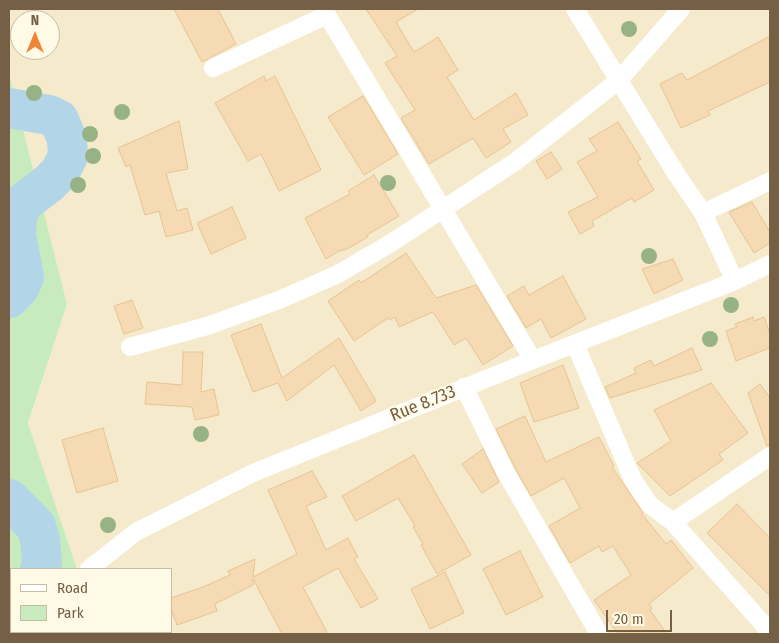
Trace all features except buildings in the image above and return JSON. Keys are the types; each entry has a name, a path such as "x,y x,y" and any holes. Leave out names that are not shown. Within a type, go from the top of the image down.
{"street":[{"path":"575,9 703,214 735,282"},
{"path":"130,347 207,326 279,300 330,278 391,243 514,162 619,80 681,9"},
{"path":"213,68 333,12 444,209 533,360"},
{"path":"703,214 770,181"},
{"name":"Rue 8.733","path":"90,568 136,532 253,473 464,387 735,282 770,264"},
{"path":"575,344 633,480 650,505 673,522 770,632"},
{"path":"464,387 506,473 600,634"},
{"path":"673,522 770,456"}],"shaded area":[{"path":"9,9 770,9 770,634 103,634 172,633 172,568 77,568 28,423 67,304 9,73"}],"green space":[{"path":"9,73 67,304 28,423 77,568 10,568 10,633 103,634 9,634"}],"waterway":[{"path":"9,108 49,115 59,120 67,139 68,156 60,172 48,184 24,202 17,216 16,235 24,277 19,288 9,298"},
{"path":"9,499 36,526 40,540 42,562 40,568"}]}
